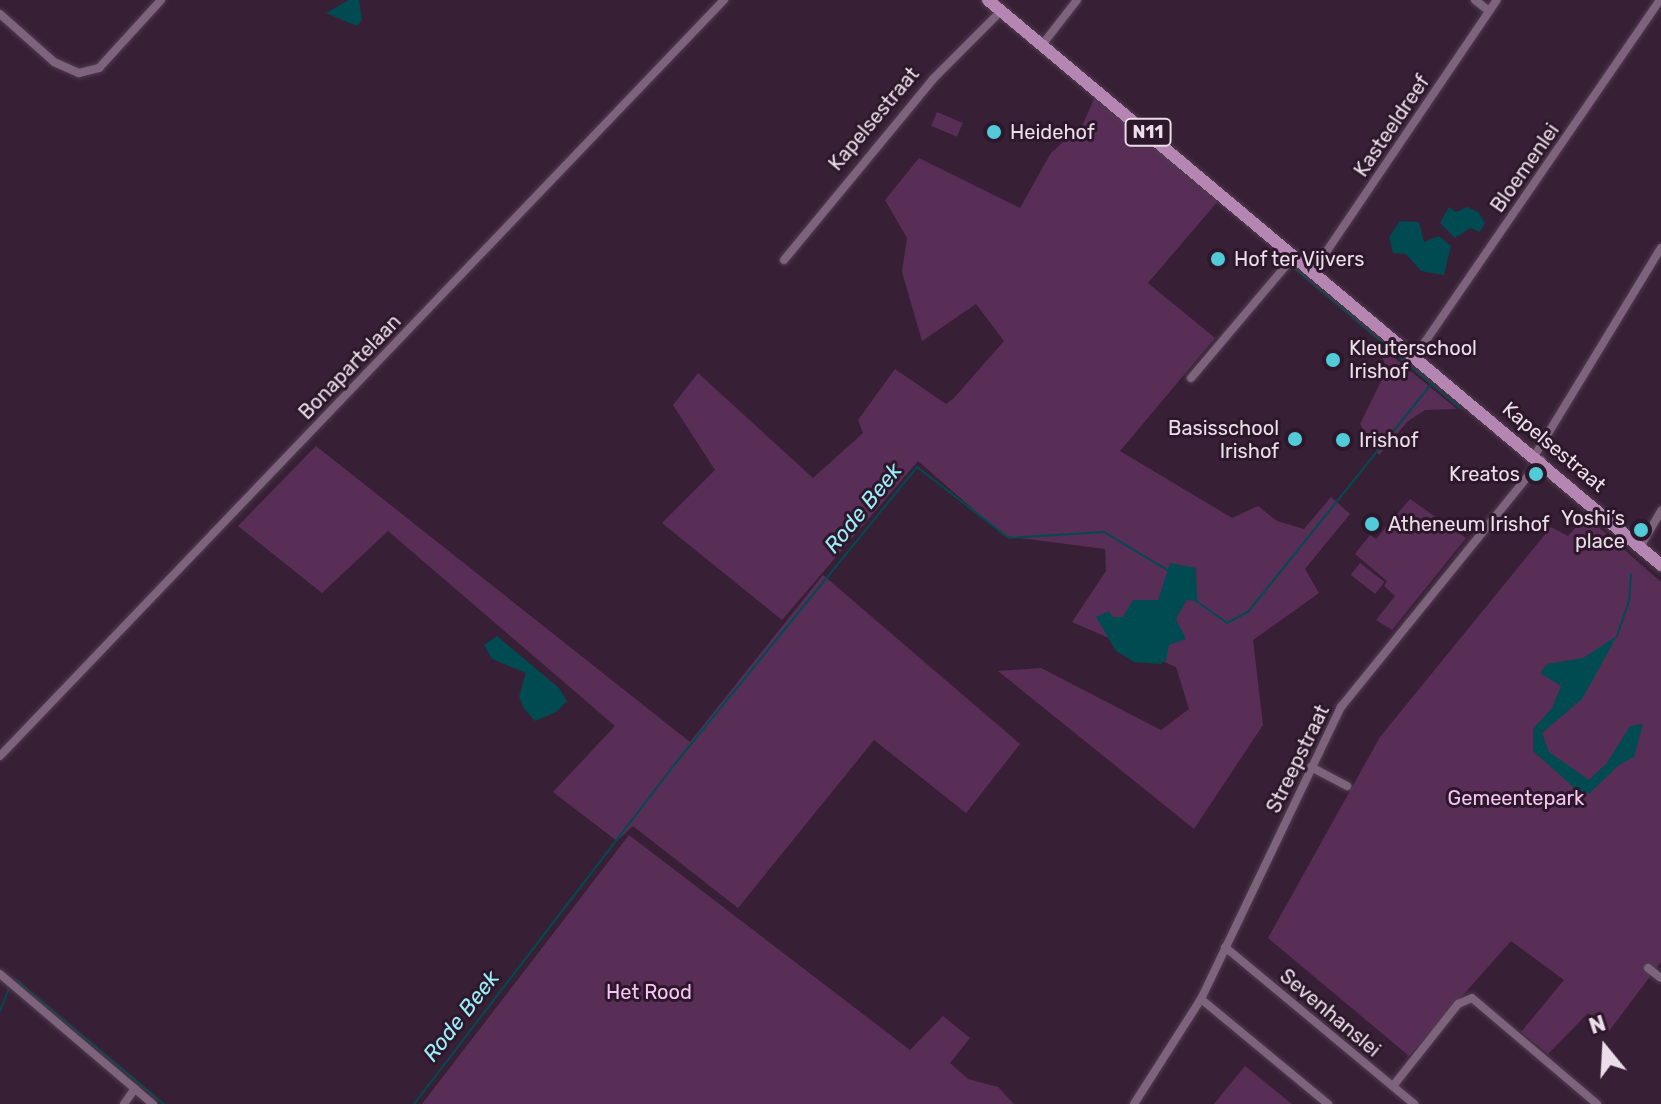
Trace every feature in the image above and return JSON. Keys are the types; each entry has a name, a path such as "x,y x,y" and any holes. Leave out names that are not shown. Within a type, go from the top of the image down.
{"main road":[{"name":"Kapelsestraat","path":"988,0 1416,355 1640,547"},
{"name":"N11","path":"1640,547 1661,565"}],"street":[{"path":"0,14 54,62 79,73 109,59 161,0"},
{"name":"Bonapartelaan","path":"0,756 724,0"},
{"path":"1042,45 1077,0"},
{"path":"1475,0 1489,11"},
{"name":"Kasteeldreef","path":"1314,270 1497,0"},
{"name":"Bloemenlei","path":"1416,355 1660,0"},
{"name":"Kapelsestraat","path":"784,260 933,79 1001,11"},
{"name":"Streepstraat","path":"1134,1104 1201,999 1311,767 1349,695 1538,458 1661,248"},
{"path":"1191,378 1295,255"},
{"path":"1640,547 1661,511"},
{"path":"1311,767 1347,786"},
{"name":"Sevenhanslei","path":"1225,947 1414,1104"},
{"path":"1648,968 1661,978"},
{"path":"0,974 153,1104"},
{"path":"1201,999 1328,1104"},
{"path":"1393,1086 1458,1004 1469,999 1597,1104"},
{"path":"124,1104 135,1088"}],"green space":[{"path":"1095,97 1218,201 1148,283 1215,338 1120,451 1232,518 1258,506 1277,521 1304,529 1331,497 1350,514 1305,569 1319,593 1253,640 1263,725 1194,829 998,671 1041,668 1161,730 1189,709 1176,667 1072,622 1106,571 1105,549 1004,536 918,461 782,620 662,523 715,470 673,405 698,373 813,478 863,433 858,420 895,369 946,404 954,398 1004,341 976,304 922,341 902,272 907,238 885,200 919,158 1020,208 1051,153 1083,124"},
{"path":"937,112 963,123 957,137 931,126"},
{"path":"1386,351 1457,409 1425,410 1408,421 1379,455 1360,424 1387,369 1382,357"},
{"path":"316,446 690,742 823,575 1020,744 966,813 874,740 738,908 633,826 617,841 553,792 615,726 388,531 322,593 238,526"},
{"path":"1410,499 1466,538 1392,630 1376,620 1395,596 1384,586 1387,581 1355,554 1370,535 1376,539"},
{"name":"Gemeentepark","path":"1586,516 1661,582 1661,962 1609,1031 1588,1013 1548,1054 1521,1032 1564,980 1511,941 1409,1056 1268,938 1380,737 1551,527 1568,536"},
{"path":"1360,563 1384,582 1375,594 1351,575"},
{"name":"Het Rood","path":"629,835 910,1050 943,1016 970,1038 950,1063 968,1079 998,1087 1014,1104 422,1104"},
{"path":"1245,1066 1292,1104 1214,1104"}],"shaded area":[{"path":"349,0 359,0 362,20 357,26 326,13"},
{"path":"1449,207 1456,212 1467,207 1478,212 1485,223 1480,232 1470,228 1455,238 1440,223"},
{"path":"1400,221 1419,222 1424,242 1439,236 1451,246 1444,275 1421,271 1406,254 1393,253 1389,237"},
{"path":"1170,563 1196,568 1197,601 1187,600 1176,619 1186,639 1169,645 1166,661 1159,664 1134,662 1116,651 1096,617 1109,611 1112,617 1123,617 1133,600 1158,600"},
{"path":"497,636 559,688 567,701 556,712 535,721 523,707 519,696 526,673 492,659 484,645"},
{"path":"1617,636 1582,699 1542,733 1549,752 1589,780 1607,763 1630,726 1643,724 1634,757 1619,765 1590,793 1579,792 1533,751 1533,729 1552,708 1561,686 1540,673 1547,664 1583,658"}],"waterway":[{"path":"1292,266 1461,409"},
{"name":"Rode Beek","path":"1196,601 1227,623 1248,612 1431,384"},
{"name":"Rode Beek","path":"414,1104 674,765 917,467 1009,538 1104,532 1167,570"},
{"path":"1617,636 1629,602 1631,574"},
{"name":"Rode Beek","path":"16,980 164,1104"},
{"name":"Rode Beek","path":"0,1011 8,991"}],"place":[{"name":"Heidehof","path":"994,132"},
{"name":"Hof ter Vijvers","path":"1218,259"},
{"name":"Kleuterschool Irishof","path":"1333,360"},
{"name":"Basisschool Irishof","path":"1295,439"},
{"name":"Irishof","path":"1343,440"},
{"name":"Kreatos","path":"1536,474"},
{"name":"Atheneum Irishof","path":"1372,524"},
{"name":"Yoshi’s place","path":"1641,530"}]}
